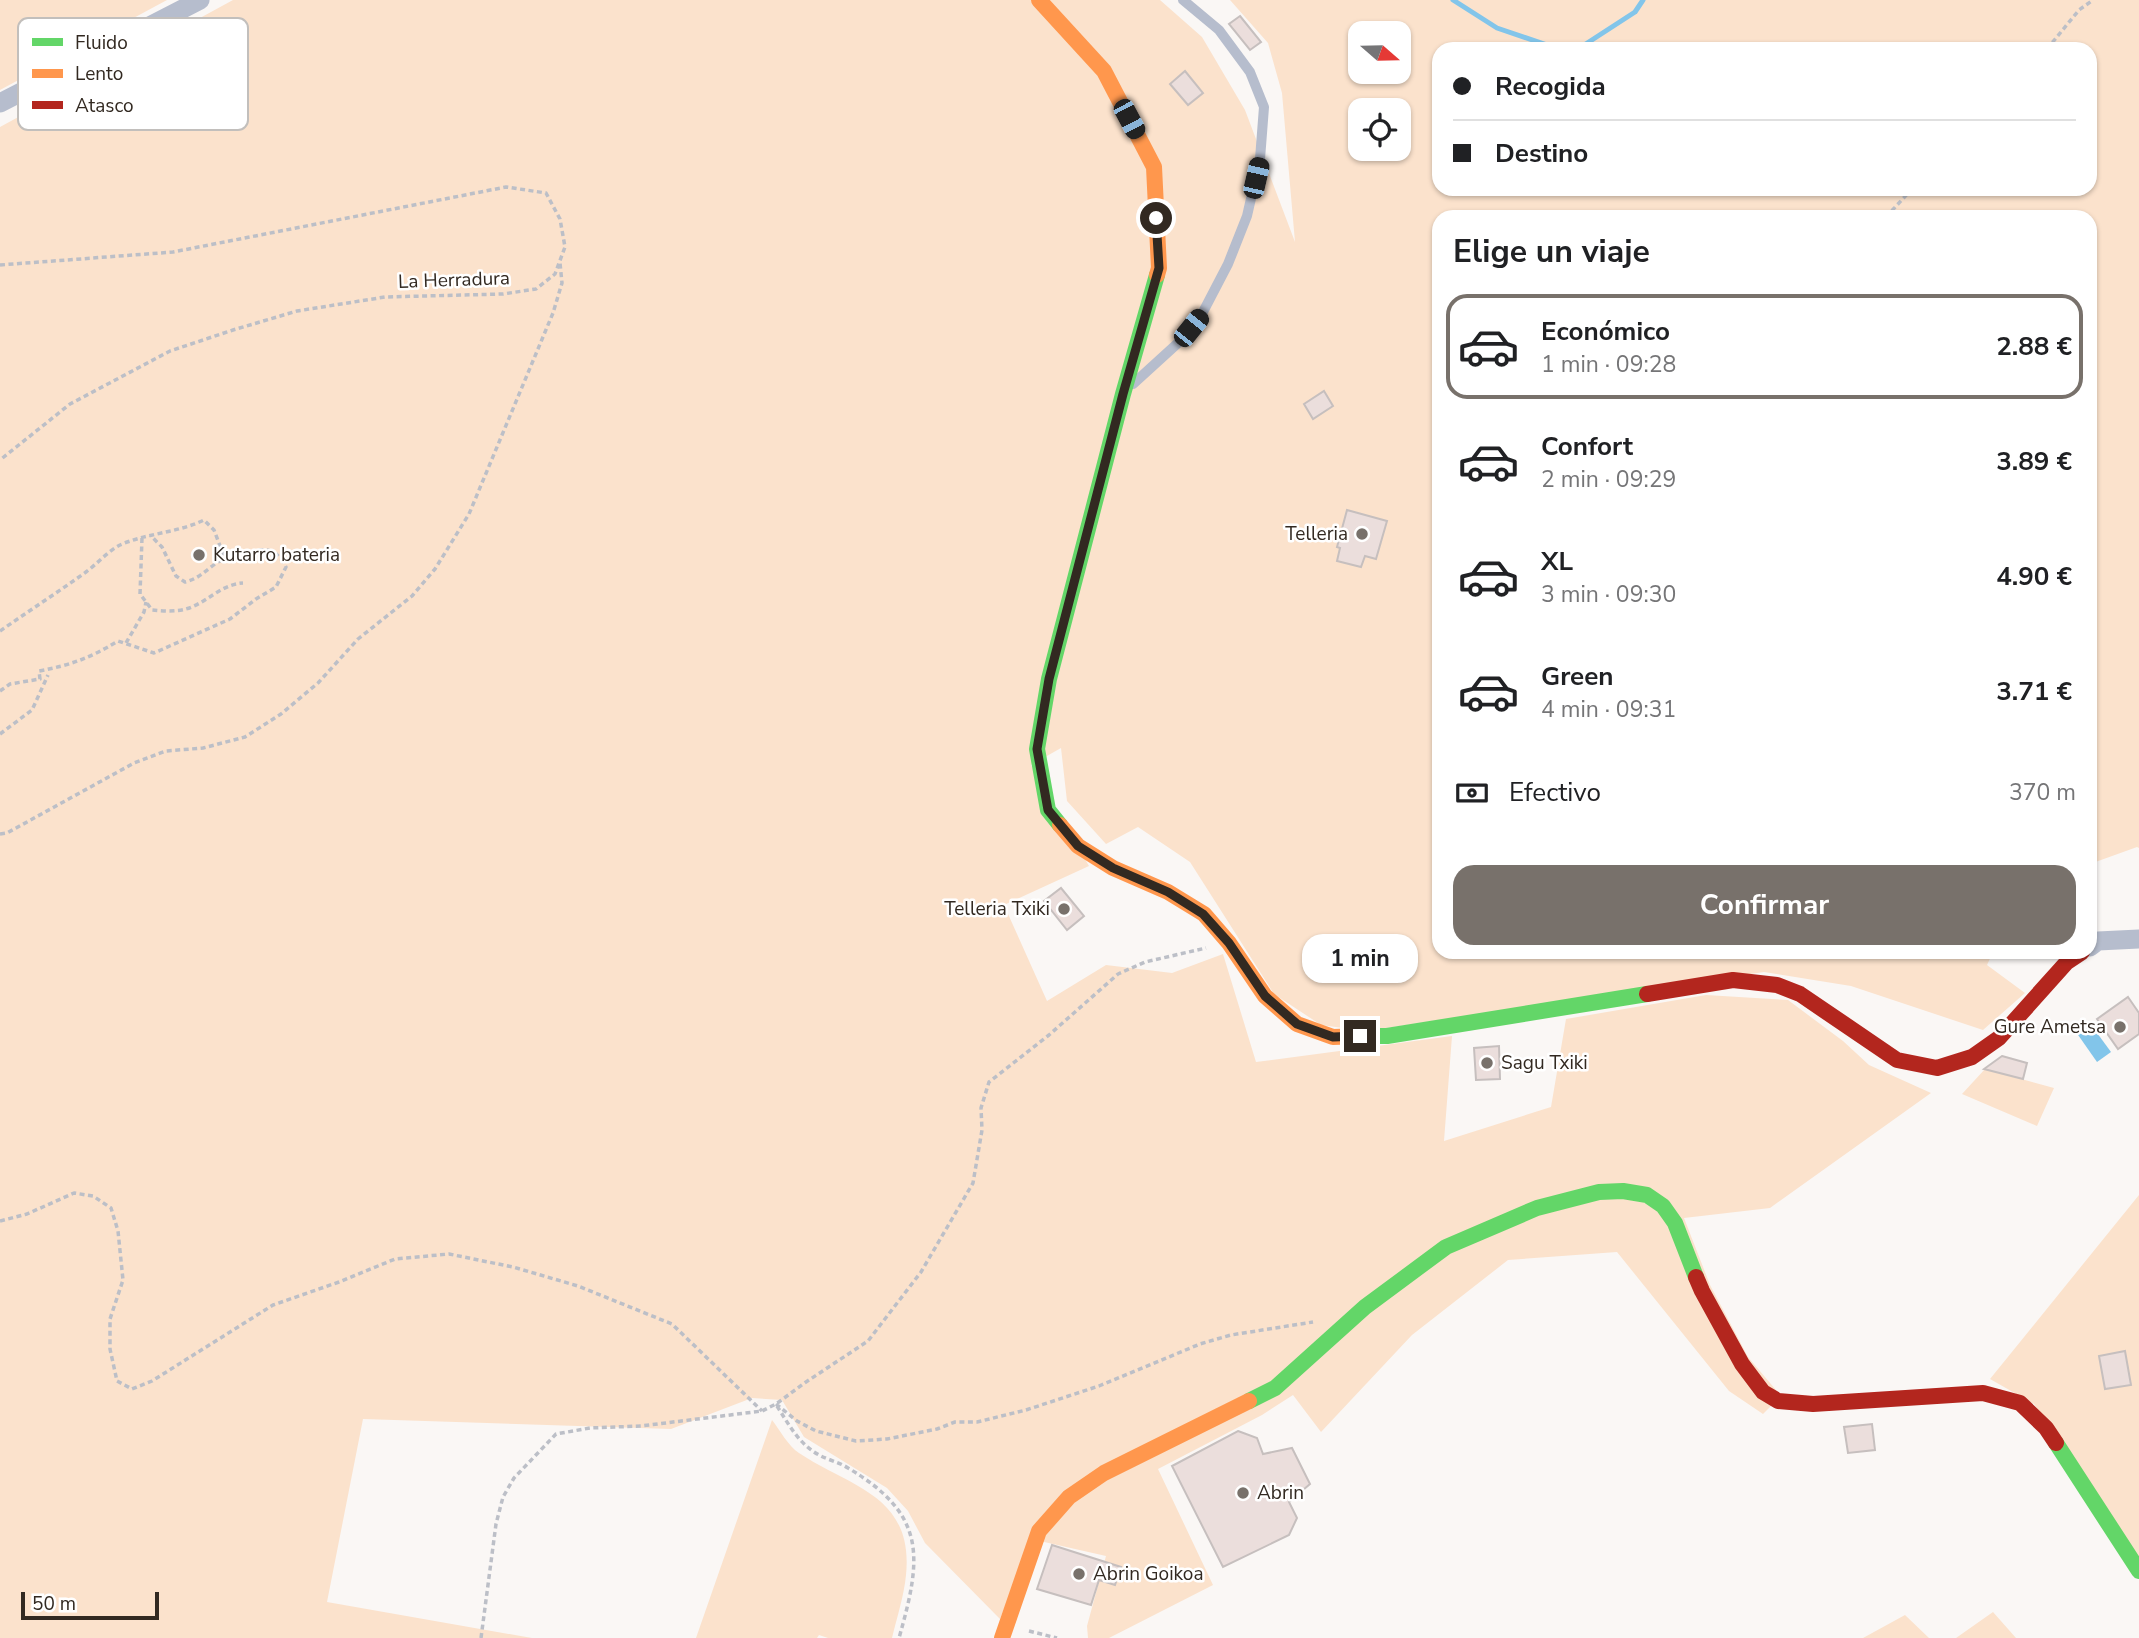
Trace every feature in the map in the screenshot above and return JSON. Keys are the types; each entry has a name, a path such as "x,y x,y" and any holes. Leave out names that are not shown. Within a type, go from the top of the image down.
{"street":[{"path":"165,18 200,0"},
{"path":"1039,0 1104,71 1154,167 1159,268 1123,394 1049,679 1037,749 1048,810 1078,846 1113,868 1168,892 1203,914 1229,943 1265,996 1297,1024 1333,1037 1387,1035 1733,980 1777,985 1800,993 1897,1060 1937,1068 1972,1057 1999,1038 2072,959"},
{"path":"0,103 18,94"},
{"path":"2097,943 2139,939"},
{"path":"1004,1632 1039,1531 1069,1497 1104,1472 1275,1388 1365,1307 1446,1247 1537,1208 1600,1192 1623,1191 1647,1195 1663,1206 1675,1223 1702,1291 1742,1364 1763,1392 1778,1401 1813,1404 1983,1393 2020,1403 2046,1428 2139,1571"}],"lane":[{"path":"1123,394 1178,343 1203,312 1228,264 1247,216 1260,159 1264,107 1250,72 1220,30 1183,0"}],"path":[{"path":"2053,42 2078,10 2093,0"},
{"path":"0,265 173,252 506,187 546,193 560,219 565,247 560,261 562,283 554,313 469,514 435,569 412,596 358,639 318,682 281,714 245,737 203,748 166,751 134,763 7,833 0,834"},
{"path":"1892,210 1906,196"},
{"name":"La Herradura","path":"0,460 70,404 170,351 309,309 385,297 503,294 536,289 555,274 560,261"},
{"path":"0,631 89,570 118,546 150,535 186,529 204,520 214,530 225,559"},
{"path":"0,691 10,684 40,679 39,671 70,665 118,641 154,653 230,619 276,587 286,567 281,557 272,551 260,549 225,559 193,580 185,582 176,576 162,547 150,535"},
{"path":"142,538 140,594 152,610 187,609 234,583 243,583"},
{"path":"126,643 144,612 146,602"},
{"path":"0,734 32,710 48,675"},
{"path":"480,1636 496,1524 503,1497 514,1478 556,1434 590,1428 641,1426 762,1411 868,1342 921,1272 973,1183 982,1130 981,1108 989,1082 1049,1035 1118,974 1146,962 1229,943"},
{"path":"0,1221 27,1214 74,1193 93,1196 111,1208 118,1231 123,1280 110,1320 110,1349 117,1381 132,1389 152,1381 273,1305 395,1259 449,1254 513,1267 578,1286 672,1324 762,1411"},
{"path":"776,1404 797,1421 816,1431 856,1441 887,1439 937,1429 955,1422 976,1422 1026,1410 1099,1386 1200,1344 1231,1335 1322,1322"},
{"path":"776,1404 796,1437 818,1455 844,1465 882,1490 901,1512 913,1540 914,1573 899,1638"},
{"path":"1004,1632 1057,1638"}],"shaded area":[{"path":"0,0 167,0 134,18 18,18 18,80 0,90"},
{"path":"233,0 1160,0 1202,37 1245,110 1295,242 1282,93 1268,43 1230,0 2139,0 2139,848 2097,861 2097,210 1432,210 1432,959 1990,959 1987,965 2025,993 1983,1030 1851,986 1764,972 1366,1031 1321,1025 1274,994 1190,862 1138,827 1106,844 1067,801 1061,748 1031,765 1089,866 1004,905 1047,1001 1106,965 1172,973 1223,954 1256,1062 1452,1036 1444,1141 1551,1107 1566,1019 1706,995 1788,1000 1843,1041 1869,1065 1931,1093 1770,1208 1684,1218 1710,1285 1748,1357 1781,1396 1763,1414 1729,1391 1617,1252 1508,1260 1412,1335 1321,1432 1293,1395 1262,1415 1158,1469 1213,1585 1109,1638 1088,1638 1087,1626 1106,1556 1031,1539 1000,1619 925,1543 908,1511 887,1488 804,1437 782,1400 752,1398 671,1429 363,1419 327,1602 532,1638 0,1638 0,127 18,117 18,130 248,130 248,18 200,18"},
{"path":"1985,1069 2054,1088 2037,1126 1962,1094"},
{"path":"2139,1195 2139,1560 2034,1404 1990,1379"},
{"path":"772,1420 795,1450 875,1497 889,1510 900,1527 906,1548 906,1575 892,1638 828,1638 819,1635 817,1638 696,1638"},
{"path":"1993,1612 2016,1638 1956,1638"},
{"path":"1905,1615 1929,1638 1863,1638"}],"water":[{"path":"2089,1022 2111,1052 2097,1062 2076,1032"}],"building":[{"path":"1240,16 1261,42 1250,50 1229,24"},
{"path":"1185,71 1203,93 1188,105 1170,84"},
{"path":"1324,391 1333,406 1313,419 1304,404"},
{"name":"Telleria","path":"1347,510 1387,521 1376,559 1365,556 1361,567 1337,561 1340,548 1337,547"},
{"name":"Telleria Txiki","path":"1061,888 1084,916 1067,930 1044,901"},
{"name":"Gure Ametsa","path":"2128,997 2139,1013 2139,1034 2118,1049 2097,1019"},
{"name":"Sagu Txiki","path":"1499,1046 1500,1079 1476,1080 1474,1048"},
{"path":"2002,1056 2027,1063 2023,1079 1984,1069"},
{"path":"2125,1351 2131,1385 2105,1389 2099,1356"},
{"path":"1872,1424 1875,1450 1848,1453 1844,1427"},
{"name":"Abrin","path":"1238,1431 1257,1438 1263,1454 1292,1448 1310,1484 1289,1502 1297,1518 1289,1535 1223,1567 1172,1466"},
{"name":"Abrin Goikoa","path":"1052,1545 1121,1567 1115,1585 1099,1580 1091,1605 1037,1589"}],"waterway":[{"path":"1453,0 1497,28 1538,42"},
{"path":"1589,42 1635,12 1643,0"}],"traffic: fast":[{"path":"1060,825 1048,810 1037,749 1049,679 1123,394 1157,275"},
{"path":"1362,1036 1387,1036 1647,994"},
{"path":"1249,1401 1275,1388 1365,1307 1446,1247 1537,1208 1599,1192 1623,1191 1647,1195 1663,1206 1675,1223 1696,1277"},
{"path":"2056,1443 2139,1571"}],"traffic: slow":[{"path":"1039,0 1104,71 1154,167 1159,268 1157,275"},
{"path":"1060,825 1078,846 1113,868 1168,892 1204,914 1229,943 1265,996 1297,1024 1333,1037 1362,1036"},
{"path":"1002,1638 1039,1531 1069,1497 1104,1473 1249,1401"}],"traffic: jam":[{"path":"1647,994 1733,980 1777,985 1800,994 1897,1060 1937,1068 1972,1057 1999,1038 2072,959"},
{"path":"1696,1277 1742,1364 1763,1392 1778,1401 1813,1404 1983,1393 2020,1403 2046,1428 2056,1443"}],"place":[{"name":"Telleria","path":"1362,534"},
{"name":"Kutarro bateria","path":"199,555"},
{"name":"Telleria Txiki","path":"1064,909"},
{"name":"Gure Ametsa","path":"2120,1027"},
{"name":"Sagu Txiki","path":"1487,1063"},
{"name":"Abrin","path":"1243,1493"},
{"name":"Abrin Goikoa","path":"1079,1574"}],"route":[{"path":"1156,218 1159,268 1123,394 1049,679 1037,749 1048,810 1078,846 1113,868 1168,892 1203,914 1229,943 1265,996 1297,1024 1333,1037 1360,1036"}]}
